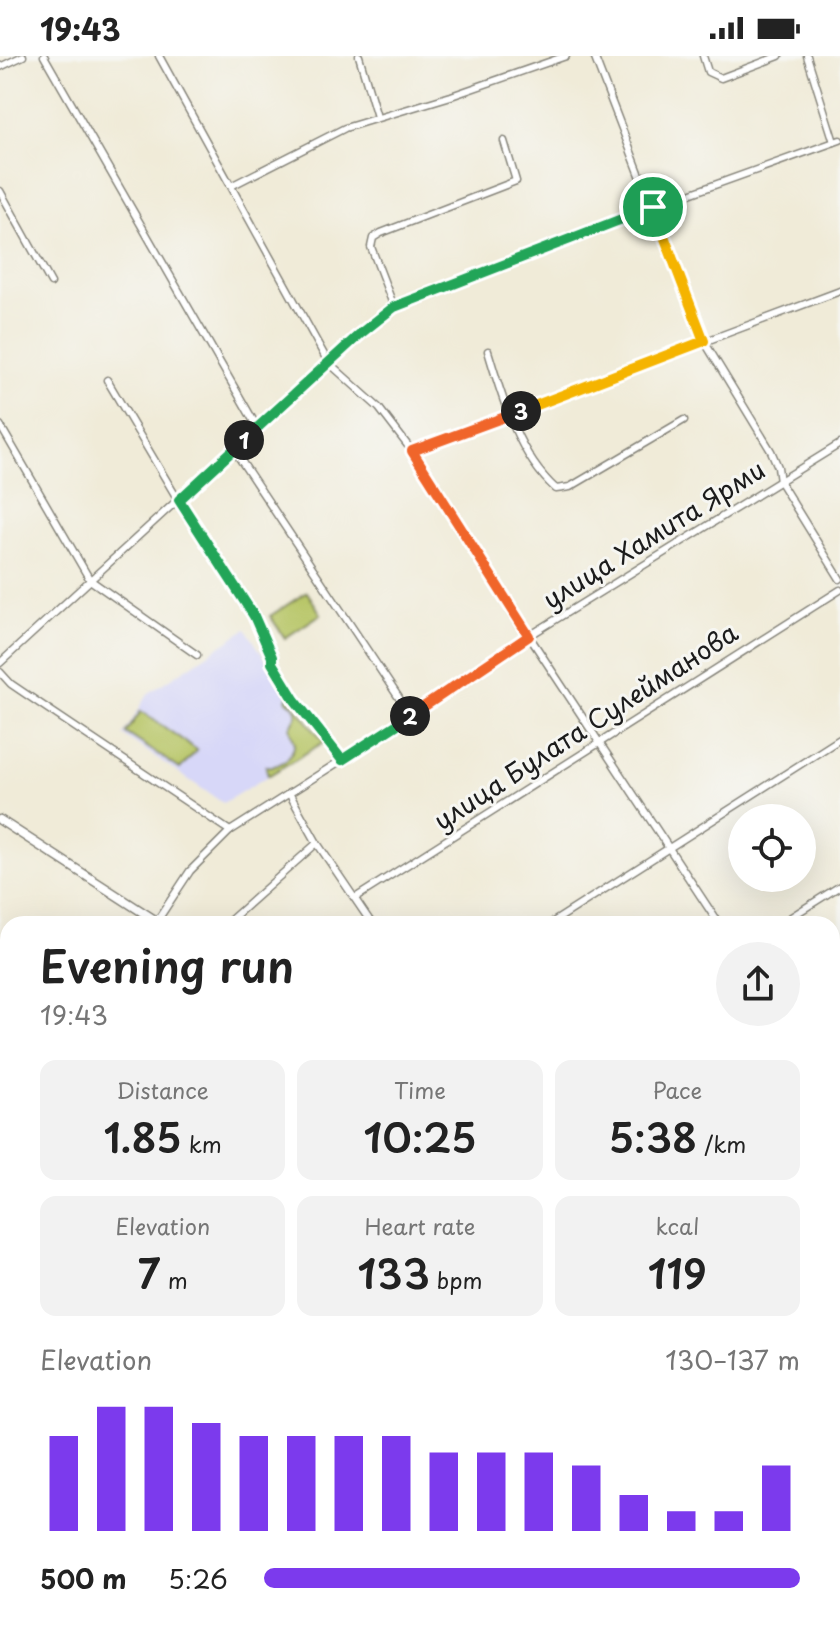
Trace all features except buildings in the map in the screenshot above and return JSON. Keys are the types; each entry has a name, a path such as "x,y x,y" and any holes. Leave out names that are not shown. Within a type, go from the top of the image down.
{"street":[{"path":"0,67 23,56"},
{"path":"44,56 257,427"},
{"path":"159,56 328,362 379,408 412,451 599,744 714,916"},
{"path":"359,56 377,117"},
{"path":"536,56 539,65"},
{"path":"231,186 345,128 451,96 566,56"},
{"path":"594,56 704,341 771,451 780,482 840,579"},
{"path":"703,56 708,72 721,78 779,56"},
{"path":"0,663 328,362 394,307 653,207 837,141 807,56"},
{"path":"394,307 371,247 373,238 516,181 504,141"},
{"path":"0,191 51,283"},
{"path":"412,451 840,291"},
{"path":"488,351 507,416 545,479 556,489 570,487 684,420"},
{"path":"107,380 254,616 272,663 294,699 342,760"},
{"path":"0,425 90,580 197,655"},
{"name":"улица Хамита Ярми","path":"163,916 190,871 230,831 411,716 529,636 840,444"},
{"path":"234,450 411,716"},
{"name":"улица Булата Сулейманова","path":"355,898 840,590"},
{"path":"0,672 11,684 230,831"},
{"path":"562,916 840,739"},
{"path":"289,793 317,843 367,916"},
{"path":"0,820 148,916"},
{"path":"235,916 317,843"},
{"path":"793,916 840,886"}],"shaded area":[{"path":"246,629 292,701 325,742 223,803 123,735 149,693"}],"green space":[{"path":"307,592 321,614 285,638 270,616"},
{"path":"288,697 324,742 268,776 266,766 285,761 295,744 290,728 297,715 295,707 287,701"},
{"path":"141,711 197,750 180,769 126,733"}],"route":[{"path":"653,207 704,341 412,451 529,636 342,760 294,699 272,663 254,616 179,500 328,362 394,307 653,207"}]}
